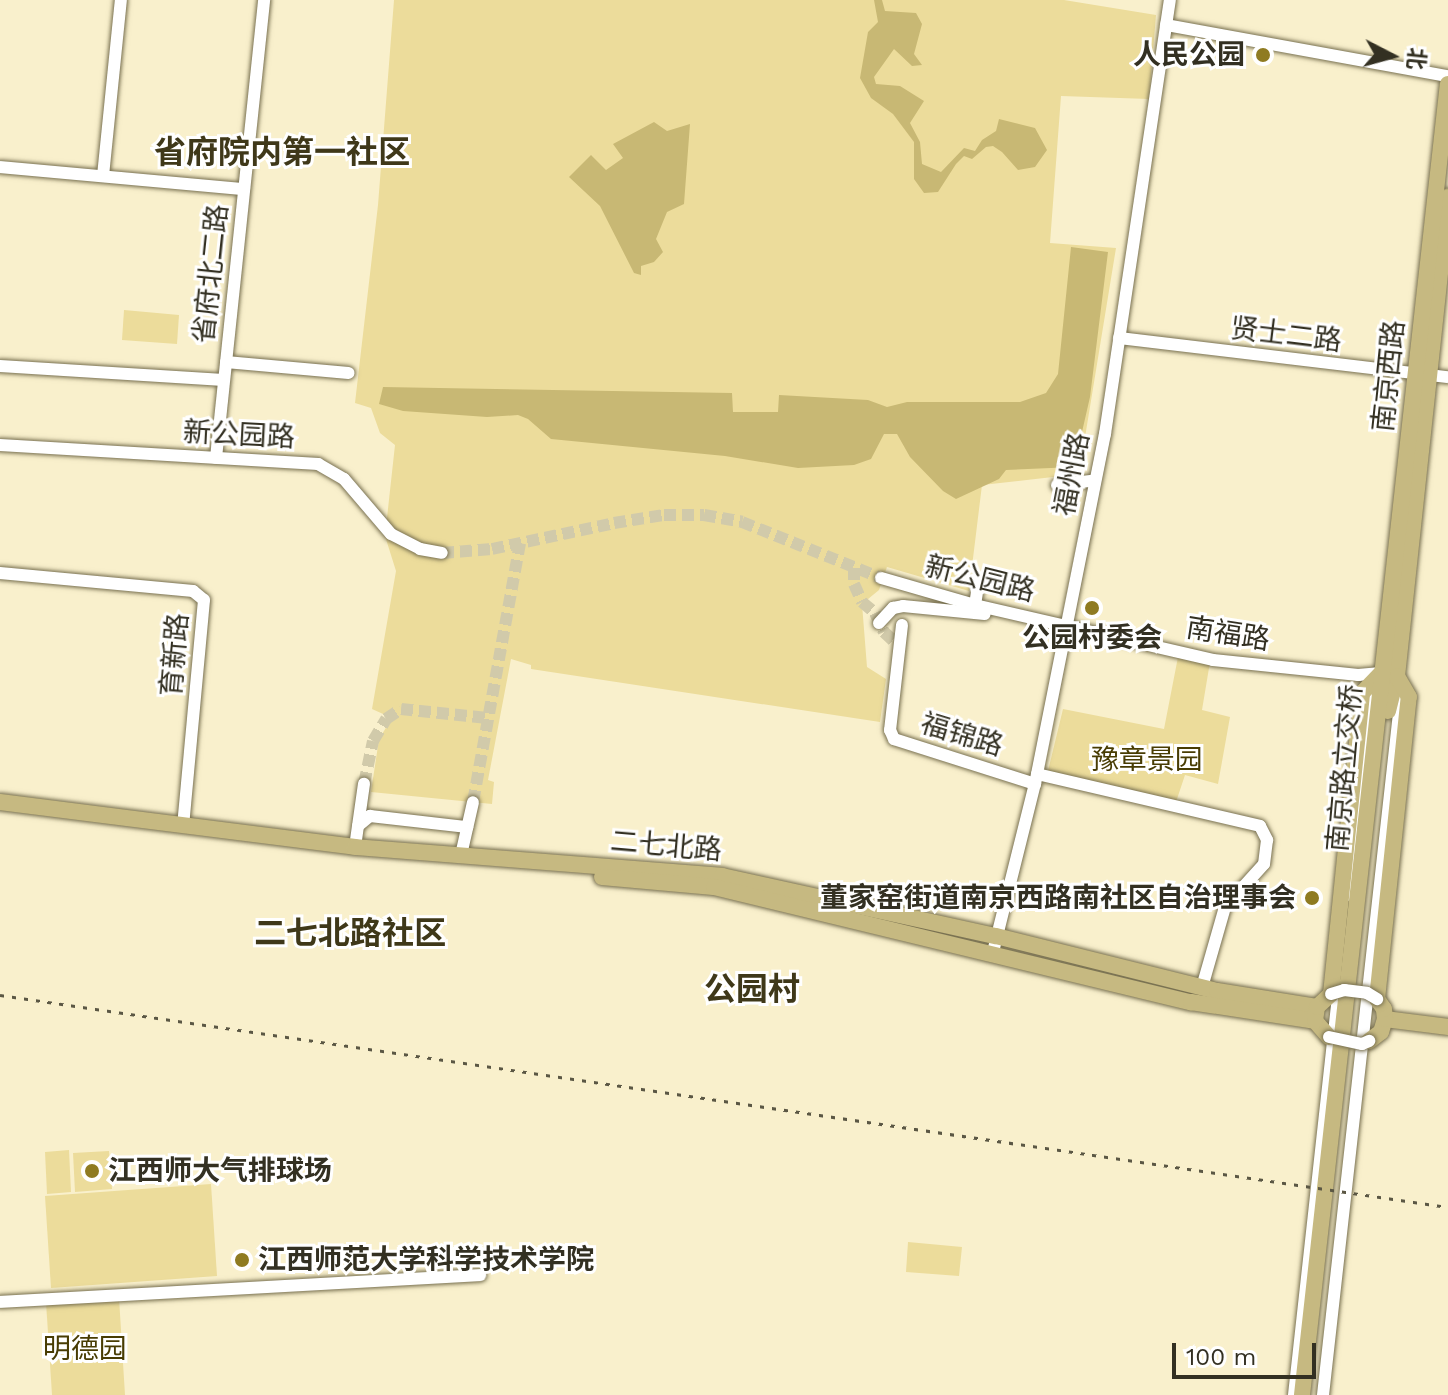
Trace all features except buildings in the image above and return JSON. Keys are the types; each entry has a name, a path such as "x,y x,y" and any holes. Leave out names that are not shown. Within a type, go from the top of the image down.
{"main road":[{"name":"南京西路","path":"1389,675 1422,375 1448,84"},
{"name":"南京西路","path":"1422,375 1448,197"},
{"path":"1329,1037 1316,1014 1331,994 1362,693 1389,675 1409,697 1377,999 1384,1009 1385,1019 1381,1032 1369,1041"},
{"name":"南京路立交桥","path":"1302,1395 1389,675"},
{"name":"南京路立交桥","path":"1312,1395 1389,700 1389,675"},
{"name":"二七北路","path":"0,802 355,847 722,876 994,944 1191,1002 1316,1014"},
{"name":"二七北路","path":"0,812 317,853 714,887 1202,987 1316,1014"},
{"path":"1385,1019 1448,1027"}],"street":[{"path":"103,176 121,0"},
{"name":"省府北二路","path":"216,458 264,0"},
{"name":"福州路","path":"994,944 1036,779 1069,624 1119,338 1170,0"},
{"path":"1166,25 1448,76"},
{"path":"0,167 244,189"},
{"name":"贤士二路","path":"1119,338 1448,377"},
{"path":"226,362 349,373"},
{"path":"0,366 224,380"},
{"name":"新公园路","path":"0,445 329,468 344,479 391,534 420,549 442,553"},
{"path":"1057,485 1095,480"},
{"name":"育新路","path":"0,573 193,591 204,600 183,825"},
{"name":"新公园路","path":"881,578 975,605 1069,624"},
{"path":"975,605 979,581"},
{"path":"879,623 893,608 903,606 1038,619"},
{"name":"南福路","path":"1069,624 1213,660 1358,675 1389,675"},
{"name":"福锦路","path":"902,625 890,730 894,739 1036,779 1260,826 1267,840 1264,864 1225,907 1202,987"},
{"name":"南京路立交桥","path":"1294,1395 1371,698 1389,675"},
{"name":"南京路立交桥","path":"1323,1395 1400,704 1389,675"},
{"path":"355,847 364,784"},
{"path":"461,855 473,802"},
{"path":"358,826 370,816 467,827"},
{"path":"1331,994 1344,990 1367,993 1377,999"},
{"path":"1329,1037 1362,1044 1369,1041"},
{"path":"0,1302 480,1275"}],"green space":[{"name":"人民公园","path":"394,0 1064,0 1156,15 1149,99 1061,96 1050,243 1116,248 1079,474 982,485 969,591 887,567 879,590 862,604 867,667 886,679 880,722 531,669 531,665 511,659 488,780 494,782 492,804 371,792 379,739 392,718 372,709 396,571 385,536 395,445 380,433 371,408 355,403 378,205"},
{"path":"124,310 179,315 177,344 122,340"},
{"name":"豫章景园","path":"1178,657 1210,662 1202,710 1230,717 1218,784 1185,775 1176,802 1048,771 1063,709 1164,729"},
{"path":"69,1150 71,1192 47,1194 45,1152"},
{"name":"江西师大气排球场","path":"109,1151 112,1189 75,1192 73,1153"},
{"path":"211,1184 217,1276 51,1288 45,1196"},
{"path":"908,1242 962,1247 959,1276 906,1272"},
{"name":"明德园","path":"119,1298 125,1395 52,1395 46,1302"}],"shaded area":[{"path":"874,0 882,0 885,11 916,13 922,24 914,54 922,65 912,66 894,49 874,77 876,84 900,86 924,101 910,123 920,142 922,164 941,172 964,148 975,151 982,140 996,131 999,119 1035,128 1047,150 1035,167 1018,170 1002,152 993,146 986,147 972,159 964,156 938,192 924,193 914,179 914,142 893,114 871,98 860,78 868,32 878,22"},
{"path":"654,122 667,131 690,124 684,204 667,212 656,239 663,252 654,262 641,266 641,275 634,273 600,206 569,177 591,155 606,170 623,158 613,144"},
{"path":"1071,247 1108,252 1090,397 1074,467 1006,470 999,479 956,499 943,491 910,457 897,434 884,434 871,459 854,465 798,468 725,456 551,439 528,419 518,415 487,417 403,411 379,404 383,387 732,393 733,412 778,412 779,395 868,400 887,407 907,402 1020,402 1046,393 1058,374"}],"tunnel":[{"path":"442,553 492,549 664,515 704,515 742,522 881,578"},
{"path":"473,802 520,543"},
{"path":"854,568 854,584 862,602 875,613 884,632 900,647"},
{"path":"364,784 373,741 386,719 401,709 488,718"}],"railway":[{"path":"0,995 1448,1207"}],"place":[{"name":"人民公园","path":"1263,55"},
{"name":"公园村委会","path":"1092,608"},
{"name":"董家窑街道南京西路南社区自治理事会","path":"1312,898"},
{"name":"江西师大气排球场","path":"92,1171"},
{"name":"江西师范大学科学技术学院","path":"242,1260"}],"district":[{"name":"省府院内第一社区","path":"282,152"},
{"name":"二七北路社区","path":"350,933"},
{"name":"公园村","path":"752,989"}]}
